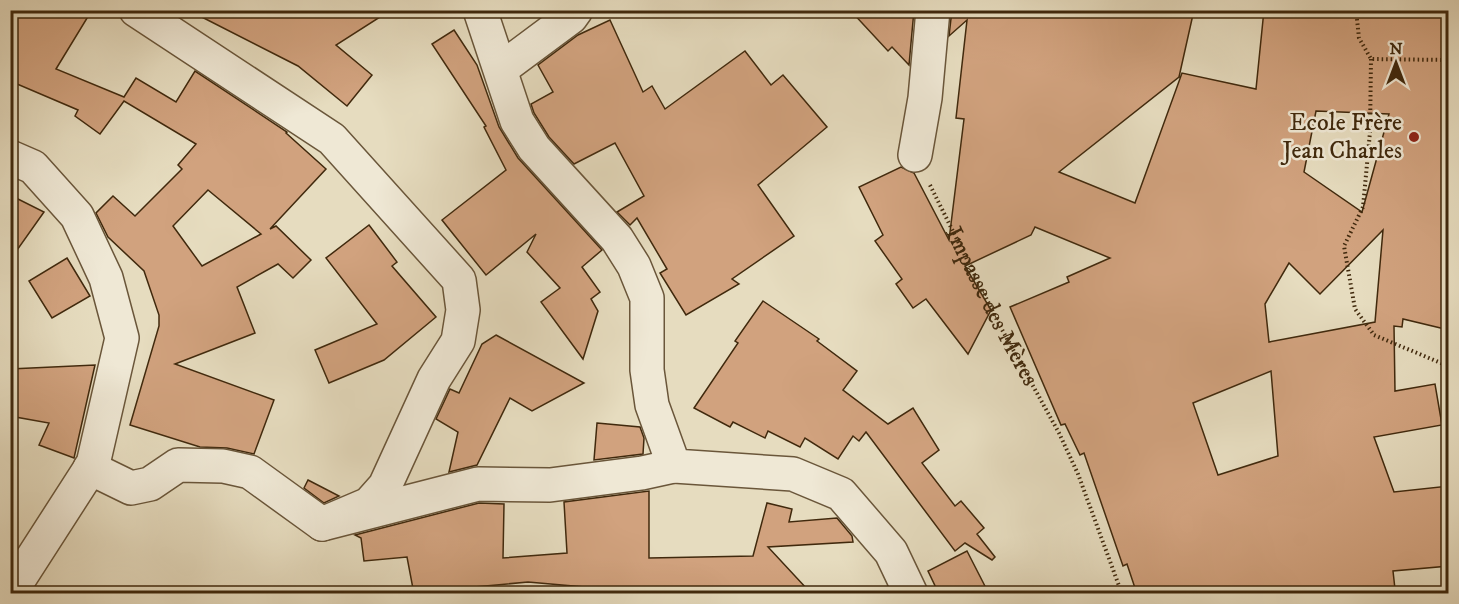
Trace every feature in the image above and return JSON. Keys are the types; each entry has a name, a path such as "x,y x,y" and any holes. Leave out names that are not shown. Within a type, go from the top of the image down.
{"street":[{"path":"136,10 332,140 459,280 463,310 458,341 434,380 385,486 369,504 322,524"},
{"path":"480,10 517,121 534,148 617,239 634,266 647,298 647,370 652,405 674,466"},
{"path":"501,69 571,17 576,10"},
{"path":"915,155 925,98 933,10"},
{"path":"10,157 33,167 77,216 106,278 122,338 93,464 10,592"},
{"path":"90,468 131,488 150,484 178,465 223,466 250,472 322,524"},
{"path":"322,524 478,484 550,485 642,473 674,466 793,474 841,494 891,552 911,594"}],"path":[{"path":"1356,10 1359,38 1371,59 1370,132 1363,207 1344,246 1355,309 1374,335 1449,366"},
{"path":"1371,59 1449,60"},
{"name":"Impasse des Mères","path":"915,155 1000,326 1059,433 1078,474 1122,594"}],"building":[{"path":"10,10 92,10 56,69 124,97 136,78 176,102 195,71 287,132 326,169 270,229 276,226 311,260 293,278 278,264 237,287 255,333 175,364 274,400 254,454 227,448 200,447 130,425 159,326 159,315 144,271 108,237 96,213 113,196 135,216 182,169 178,165 196,144 124,101 100,134 75,116 78,110 10,81","holes":["208,190 261,234 202,266 173,226"]},
{"path":"188,10 391,10 336,45 372,75 347,106 298,66"},
{"path":"850,10 914,10 909,65 892,47 888,51"},
{"path":"952,10 1194,10 1179,77 1059,172 1135,203 1182,73 1256,89 1264,10 1449,10 1449,330 1403,319 1402,327 1394,326 1395,391 1435,384 1442,425 1374,437 1394,492 1449,486 1449,566 1393,571 1395,589 1351,593 1296,591 1297,594 1137,594 1127,564 1123,566 1084,453 1080,455 1065,424 1061,425 1010,307 1069,282 1067,277 1110,258 1035,227 1031,235 965,266 991,310 968,354 926,299 913,308 896,284 902,279 875,241 883,235 859,187 901,167 914,173 949,240 964,119 956,118 967,20 949,36","holes":["1316,111 1389,114 1362,212 1304,172","1383,230 1375,322 1269,342 1265,304 1289,263 1320,294","1271,371 1278,456 1218,475 1193,403"]},
{"path":"610,20 643,92 652,86 665,109 745,51 771,85 783,75 827,127 758,185 794,236 732,279 739,284 686,315 660,273 667,269 637,218 630,225 617,212 644,196 615,143 574,164 549,137 531,104 553,92 538,65 578,35"},
{"path":"454,30 477,65 499,127 518,158 602,250 582,267 600,292 591,299 598,311 583,359 541,302 560,288 527,252 536,234 486,275 442,220 506,170 484,127 486,126 432,44"},
{"path":"10,195 44,212 10,260"},
{"path":"369,225 397,262 392,266 436,317 384,360 329,383 315,350 377,324 326,258"},
{"path":"67,258 90,296 52,318 29,281"},
{"path":"763,301 819,339 817,341 857,371 843,390 888,424 913,408 939,450 922,463 955,506 961,501 984,528 977,534 995,557 992,560 965,543 955,551 866,432 859,441 853,436 838,459 805,438 800,447 768,431 765,438 733,422 730,427 694,408 738,343 735,341"},
{"path":"496,335 584,383 532,411 510,398 477,465 449,472 458,432 436,419 450,389 459,393 482,344"},
{"path":"95,365 74,458 39,445 49,423 10,416 10,369"},
{"path":"597,423 640,427 644,438 643,454 594,460"},
{"path":"308,480 339,496 324,503 304,488"},
{"path":"649,491 649,558 753,556 767,503 792,509 789,522 837,518 852,536 853,542 768,547 808,590 600,594 583,592 584,587 528,582 464,588 465,594 414,594 407,557 364,561 361,538 355,535 479,503 504,504 503,558 567,553 564,502"},
{"path":"967,551 989,594 939,594 928,571"}],"place":[{"name":"Ecole Frère Jean Charles","path":"1414,137"}]}
